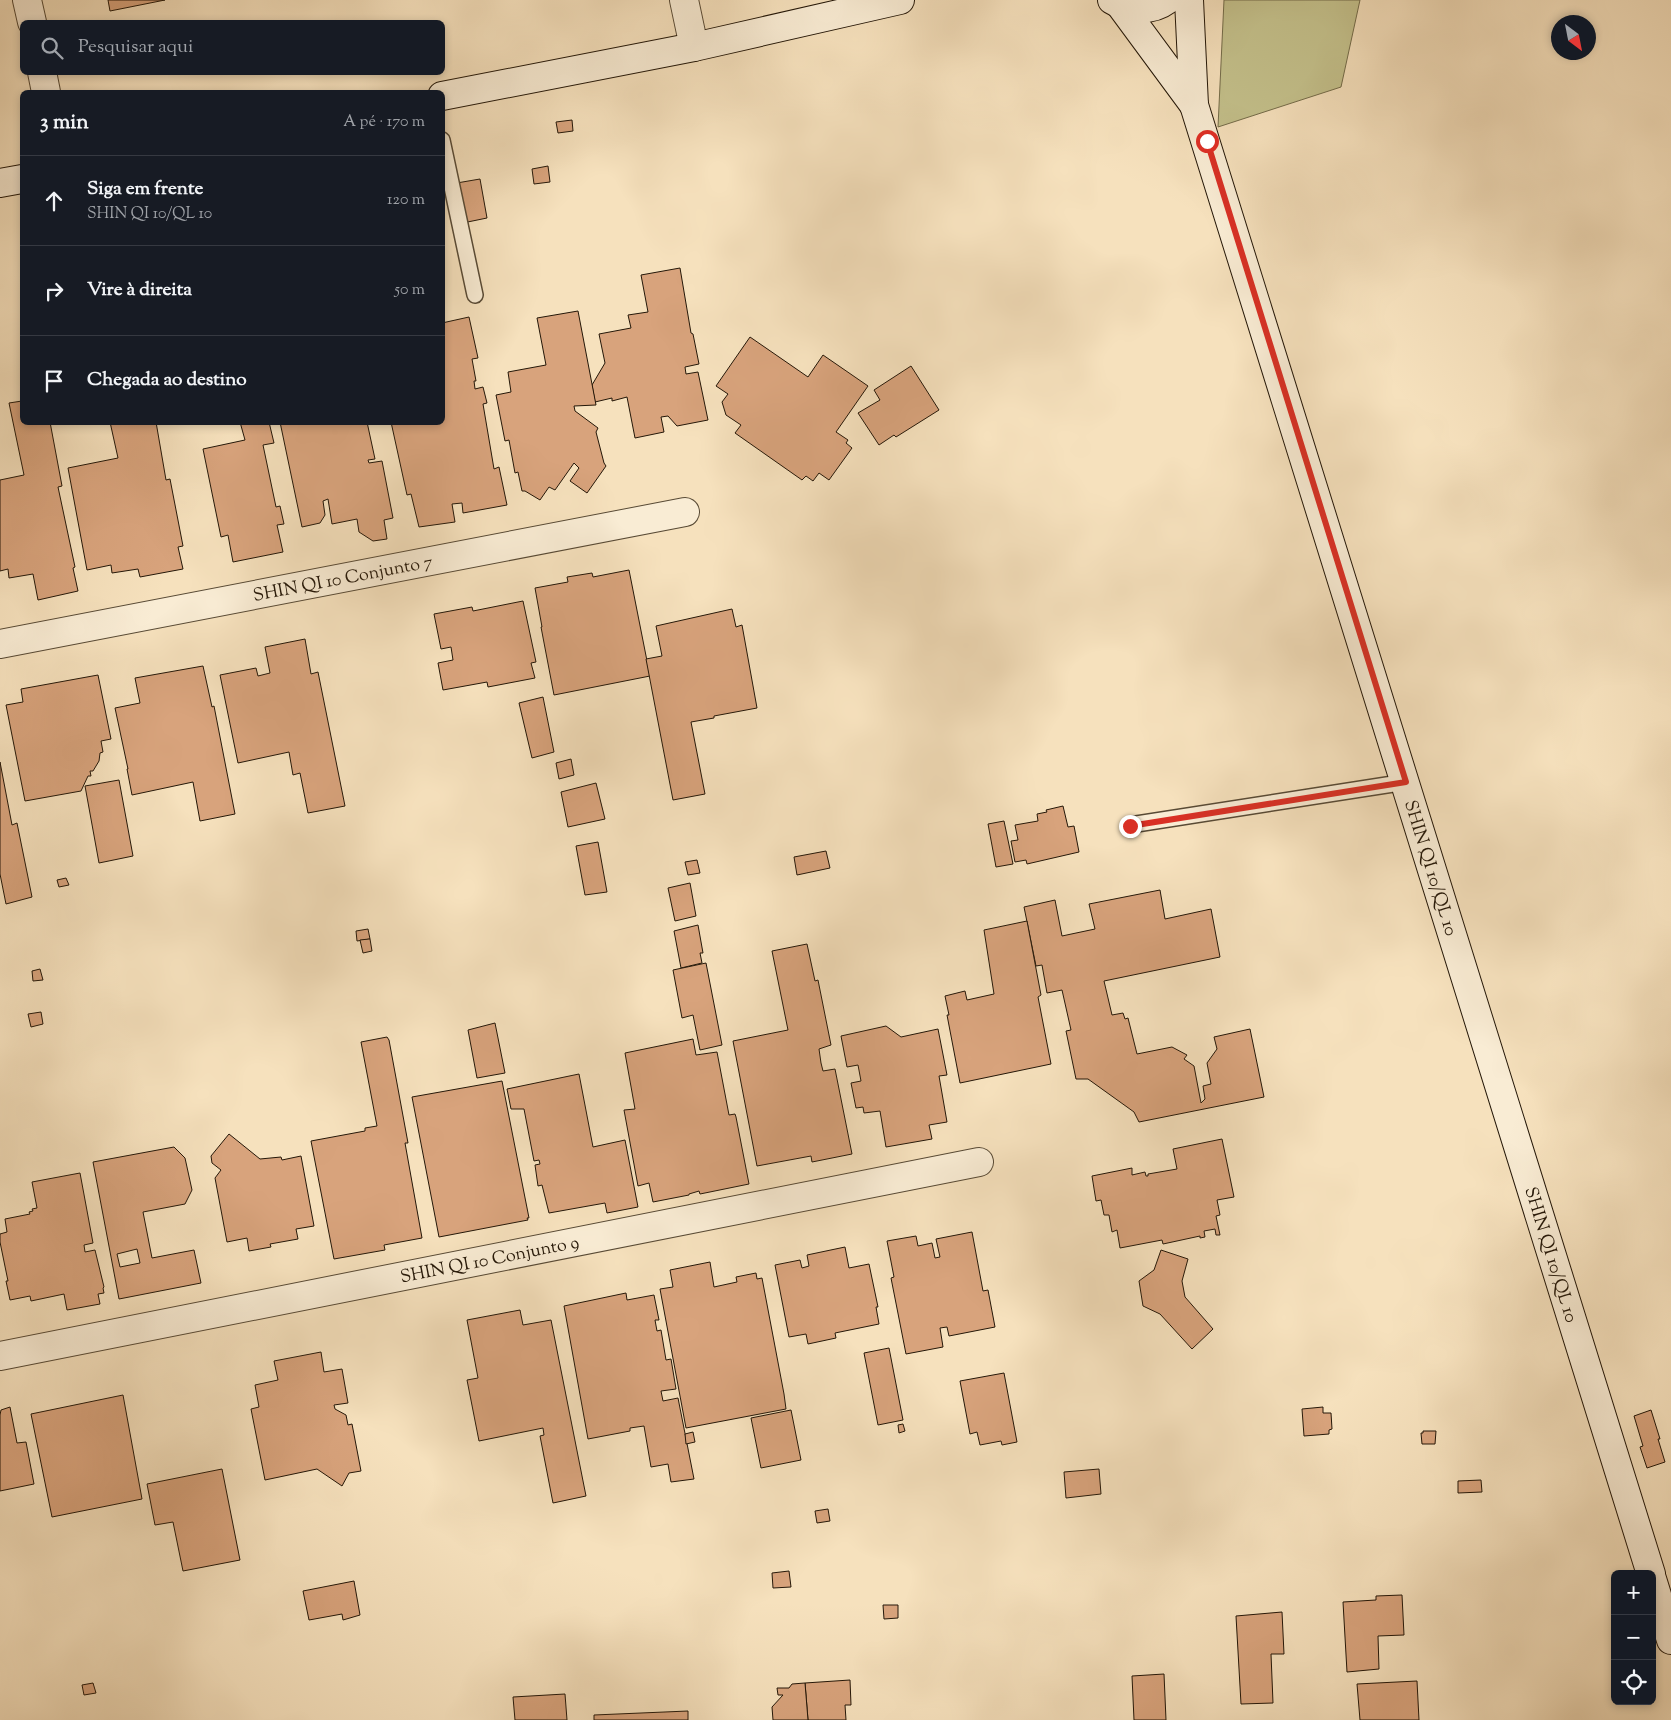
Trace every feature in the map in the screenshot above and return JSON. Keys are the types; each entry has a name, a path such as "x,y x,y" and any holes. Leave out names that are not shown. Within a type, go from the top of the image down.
{"street":[{"path":"27,0 32,20"},
{"path":"684,0 694,47"},
{"path":"445,95 694,47 900,0"},
{"path":"1117,3 1142,9 1162,4 1167,0"},
{"name":"SHIN QI 10/QL 10","path":"1189,0 1194,105 1650,1570"},
{"name":"SHIN QI 10/QL 10","path":"1117,3 1194,105"},
{"path":"43,75 46,90"},
{"path":"0,183 20,179"},
{"name":"SHIN QI 10 Conjunto 7","path":"0,644 684,512"},
{"name":"SHIN QI 10 Conjunto 9","path":"0,1356 980,1162"},
{"path":"1656,1590 1668,1624"}],"lane":[{"path":"445,154 475,295"},
{"path":"1130,826 1406,782"}],"shaded area":[{"path":"1224,0 1360,0 1341,87 1218,127"}],"building":[{"path":"108,0 165,0 110,11"},
{"path":"572,120 573,131 558,133 556,122"},
{"path":"548,166 550,182 534,184 532,169"},
{"path":"480,179 487,218 453,225 445,185"},
{"path":"680,268 691,333 693,334 699,364 685,367 686,374 698,372 708,420 677,426 668,416 661,417 664,432 635,438 627,397 612,401 612,398 595,402 592,385 605,363 599,334 631,328 628,315 648,312 641,275"},
{"path":"578,311 596,405 574,406 575,411 598,428 596,432 606,466 587,493 570,481 579,468 574,463 555,490 549,487 540,500 522,491 518,472 515,473 509,440 505,441 496,395 511,392 508,372 546,365 537,318"},
{"path":"469,317 478,358 472,359 476,381 474,381 475,389 483,387 487,403 483,404 494,469 499,467 507,505 463,513 462,503 452,504 455,522 419,527 411,494 407,495 392,425 445,425 445,322"},
{"path":"750,337 808,377 823,355 868,386 836,432 848,440 846,443 852,448 829,480 819,473 813,481 806,476 802,480 735,433 741,425 726,415 722,402 728,394 716,386"},
{"path":"911,366 939,410 896,437 894,435 879,445 858,413 880,400 874,390"},
{"path":"20,401 20,425 51,425 62,486 58,487 75,567 73,568 78,591 38,600 33,574 9,578 8,569 0,571 0,480 24,475 9,403"},
{"path":"111,425 157,425 166,480 170,479 183,546 178,547 183,569 140,577 138,569 112,573 111,565 87,570 68,468 118,458"},
{"path":"241,425 270,425 274,443 263,445 276,507 280,506 284,524 277,525 283,552 233,562 228,535 221,537 203,449 245,440"},
{"path":"281,425 368,425 375,459 368,460 369,463 382,461 393,518 384,520 387,539 373,541 359,532 357,519 332,524 328,499 323,501 325,515 320,523 302,527"},
{"path":"629,570 650,676 554,695 535,588 568,582 567,577 592,573 593,577"},
{"path":"523,601 536,662 531,663 535,678 488,687 487,682 443,690 438,663 453,660 451,647 441,649 434,614 472,607 473,611"},
{"path":"732,609 736,627 742,625 757,708 691,722 705,794 673,800 646,659 662,656 656,626"},
{"path":"305,639 311,674 318,672 345,806 308,813 300,773 293,775 289,752 238,763 220,675 256,668 258,676 270,673 265,647"},
{"path":"203,666 212,707 214,706 235,814 200,821 193,782 132,795 115,708 140,703 135,678"},
{"path":"98,675 111,739 101,741 103,752 100,753 99,761 93,771 90,771 91,776 88,776 81,791 25,801 6,705 23,702 21,689"},
{"path":"543,697 554,752 532,758 519,703"},
{"path":"571,759 574,775 559,779 556,763"},
{"path":"0,762 12,825 17,823 32,897 6,904 0,874"},
{"path":"119,780 133,856 99,863 85,786"},
{"path":"596,783 605,819 568,827 561,792"},
{"path":"1063,806 1068,827 1074,826 1079,852 1027,864 1026,860 1015,862 1011,841 1018,840 1015,825 1038,821 1037,814"},
{"path":"1004,821 1013,864 996,867 988,824"},
{"path":"598,842 607,892 585,895 576,846"},
{"path":"826,851 830,868 797,875 794,857"},
{"path":"697,860 700,873 688,875 685,862"},
{"path":"66,878 69,885 59,887 57,880"},
{"path":"690,883 696,916 675,921 668,888"},
{"path":"1160,890 1165,919 1211,909 1220,957 1104,981 1112,1015 1123,1013 1125,1019 1128,1018 1137,1054 1172,1047 1187,1055 1184,1059 1194,1066 1201,1103 1205,1099 1203,1086 1211,1084 1207,1063 1217,1049 1214,1037 1250,1029 1264,1097 1139,1122 1134,1112 1088,1079 1076,1079 1066,1031 1071,1030 1062,990 1047,993 1042,965 1036,966 1024,907 1055,900 1062,936 1095,929 1089,904"},
{"path":"1027,921 1041,995 1038,997 1051,1064 960,1083 945,996 965,991 967,1000 994,994 984,930"},
{"path":"698,925 703,953 700,953 702,963 681,968 674,931"},
{"path":"368,929 370,939 357,941 356,931"},
{"path":"370,939 372,951 363,953 360,940"},
{"path":"807,944 815,981 818,980 831,1045 819,1049 821,1063 823,1071 835,1069 852,1154 812,1162 811,1156 757,1166 733,1041 788,1030 772,951"},
{"path":"706,963 722,1045 700,1050 693,1015 682,1018 673,970"},
{"path":"40,969 43,980 33,981 32,971"},
{"path":"41,1012 43,1024 31,1027 28,1014"},
{"path":"495,1023 505,1073 477,1078 468,1030"},
{"path":"886,1026 901,1037 938,1029 947,1075 939,1076 947,1122 929,1125 932,1139 886,1147 880,1111 864,1113 863,1107 856,1108 851,1083 861,1081 858,1065 847,1067 841,1036"},
{"path":"387,1037 408,1143 405,1143 422,1238 384,1245 385,1250 334,1259 311,1141 365,1131 365,1128 377,1126 361,1042"},
{"path":"693,1039 696,1055 717,1052 729,1115 735,1114 736,1117 749,1184 700,1194 699,1191 689,1195 653,1202 649,1183 638,1186 624,1110 635,1109 625,1053"},
{"path":"579,1074 593,1147 625,1140 638,1207 607,1213 605,1203 549,1213 542,1185 538,1186 535,1165 540,1164 539,1160 534,1161 524,1109 511,1109 507,1089"},
{"path":"502,1081 529,1218 527,1218 528,1220 439,1237 412,1097"},
{"path":"229,1134 260,1159 281,1157 282,1160 301,1156 314,1226 296,1229 298,1239 270,1244 271,1247 249,1251 247,1238 227,1242 215,1178 221,1170 212,1163 211,1156"},
{"path":"1222,1139 1234,1197 1217,1200 1220,1215 1216,1216 1220,1235 1216,1235 1215,1229 1204,1231 1205,1237 1200,1238 1200,1236 1163,1244 1162,1240 1120,1248 1117,1230 1112,1232 1109,1215 1104,1215 1101,1200 1096,1201 1092,1176 1132,1168 1132,1175 1145,1172 1146,1176 1148,1174 1177,1169 1173,1149"},
{"path":"174,1147 185,1158 192,1190 185,1204 143,1212 152,1258 194,1250 201,1283 119,1299 93,1162","holes":["137,1249 140,1263 120,1267 117,1254"]},
{"path":"80,1173 93,1243 84,1245 85,1252 95,1250 104,1287 104,1293 98,1294 100,1304 67,1310 64,1294 31,1301 30,1296 10,1300 0,1242 0,1234 7,1232 5,1219 30,1214 29,1212 33,1211 32,1209 37,1208 32,1182"},
{"path":"972,1232 983,1291 988,1290 995,1327 949,1336 947,1327 940,1328 943,1347 906,1354 891,1278 894,1277 887,1241 916,1236 918,1246 932,1243 935,1258 940,1257 936,1239"},
{"path":"845,1247 849,1268 869,1264 878,1307 876,1307 879,1324 835,1333 836,1338 808,1344 806,1334 789,1337 775,1265 800,1260 802,1268 809,1266 807,1255"},
{"path":"1161,1250 1188,1259 1182,1281 1185,1297 1213,1329 1192,1349 1160,1314 1143,1306 1139,1281 1154,1270"},
{"path":"710,1262 714,1287 737,1282 736,1277 756,1273 757,1279 762,1278 786,1409 686,1428 660,1289 673,1287 670,1270"},
{"path":"626,1293 627,1300 654,1295 659,1320 655,1320 657,1331 661,1330 666,1360 671,1359 676,1389 661,1391 663,1401 678,1398 694,1479 671,1482 668,1464 651,1467 644,1426 630,1428 630,1431 588,1439 564,1306"},
{"path":"520,1310 523,1325 551,1320 586,1496 553,1503 540,1436 544,1435 543,1428 479,1441 467,1380 478,1378 467,1320"},
{"path":"889,1348 903,1420 878,1425 864,1353"},
{"path":"321,1352 324,1372 342,1369 348,1403 334,1405 335,1409 346,1415 348,1425 352,1424 361,1471 349,1473 342,1486 317,1469 265,1480 251,1409 259,1407 255,1385 278,1380 274,1361"},
{"path":"1004,1373 1017,1442 1002,1445 1001,1441 980,1445 977,1432 970,1434 960,1381"},
{"path":"123,1395 142,1499 52,1517 31,1414"},
{"path":"10,1407 17,1443 26,1442 34,1484 0,1491 0,1415 1,1410"},
{"path":"1323,1407 1323,1413 1331,1413 1332,1429 1329,1430 1329,1434 1304,1436 1302,1409"},
{"path":"791,1410 801,1460 761,1468 751,1418"},
{"path":"1651,1410 1665,1462 1647,1468 1640,1447 1643,1446 1634,1416"},
{"path":"903,1424 905,1431 899,1433 898,1425"},
{"path":"1423,1431 1436,1431 1435,1444 1422,1444 1421,1433"},
{"path":"693,1432 695,1442 686,1444 685,1434"},
{"path":"222,1469 240,1560 183,1571 173,1522 155,1525 147,1484"},
{"path":"1099,1469 1101,1494 1066,1498 1064,1472"},
{"path":"1481,1480 1482,1492 1458,1493 1458,1481"},
{"path":"828,1509 830,1521 817,1523 815,1511"},
{"path":"789,1571 791,1587 773,1588 772,1573"},
{"path":"354,1581 360,1615 343,1620 342,1614 309,1620 303,1591"},
{"path":"1402,1595 1404,1635 1378,1636 1379,1669 1347,1672 1343,1602 1376,1600 1376,1596"},
{"path":"883,1605 898,1605 898,1618 884,1619"},
{"path":"1282,1612 1284,1654 1271,1654 1273,1703 1241,1704 1236,1616"},
{"path":"1164,1674 1166,1720 1134,1720 1132,1676"},
{"path":"850,1680 851,1705 845,1705 846,1720 808,1720 805,1683"},
{"path":"1417,1681 1419,1720 1360,1720 1357,1684"},
{"path":"93,1683 96,1693 84,1695 82,1685"},
{"path":"805,1683 808,1720 773,1720 772,1707 783,1695 778,1695 777,1688 789,1688 792,1684"},
{"path":"565,1694 567,1720 515,1720 513,1697"},
{"path":"688,1711 688,1720 594,1720 594,1715"}],"route":[{"path":"1130,826 1406,782 1207,141"}]}
